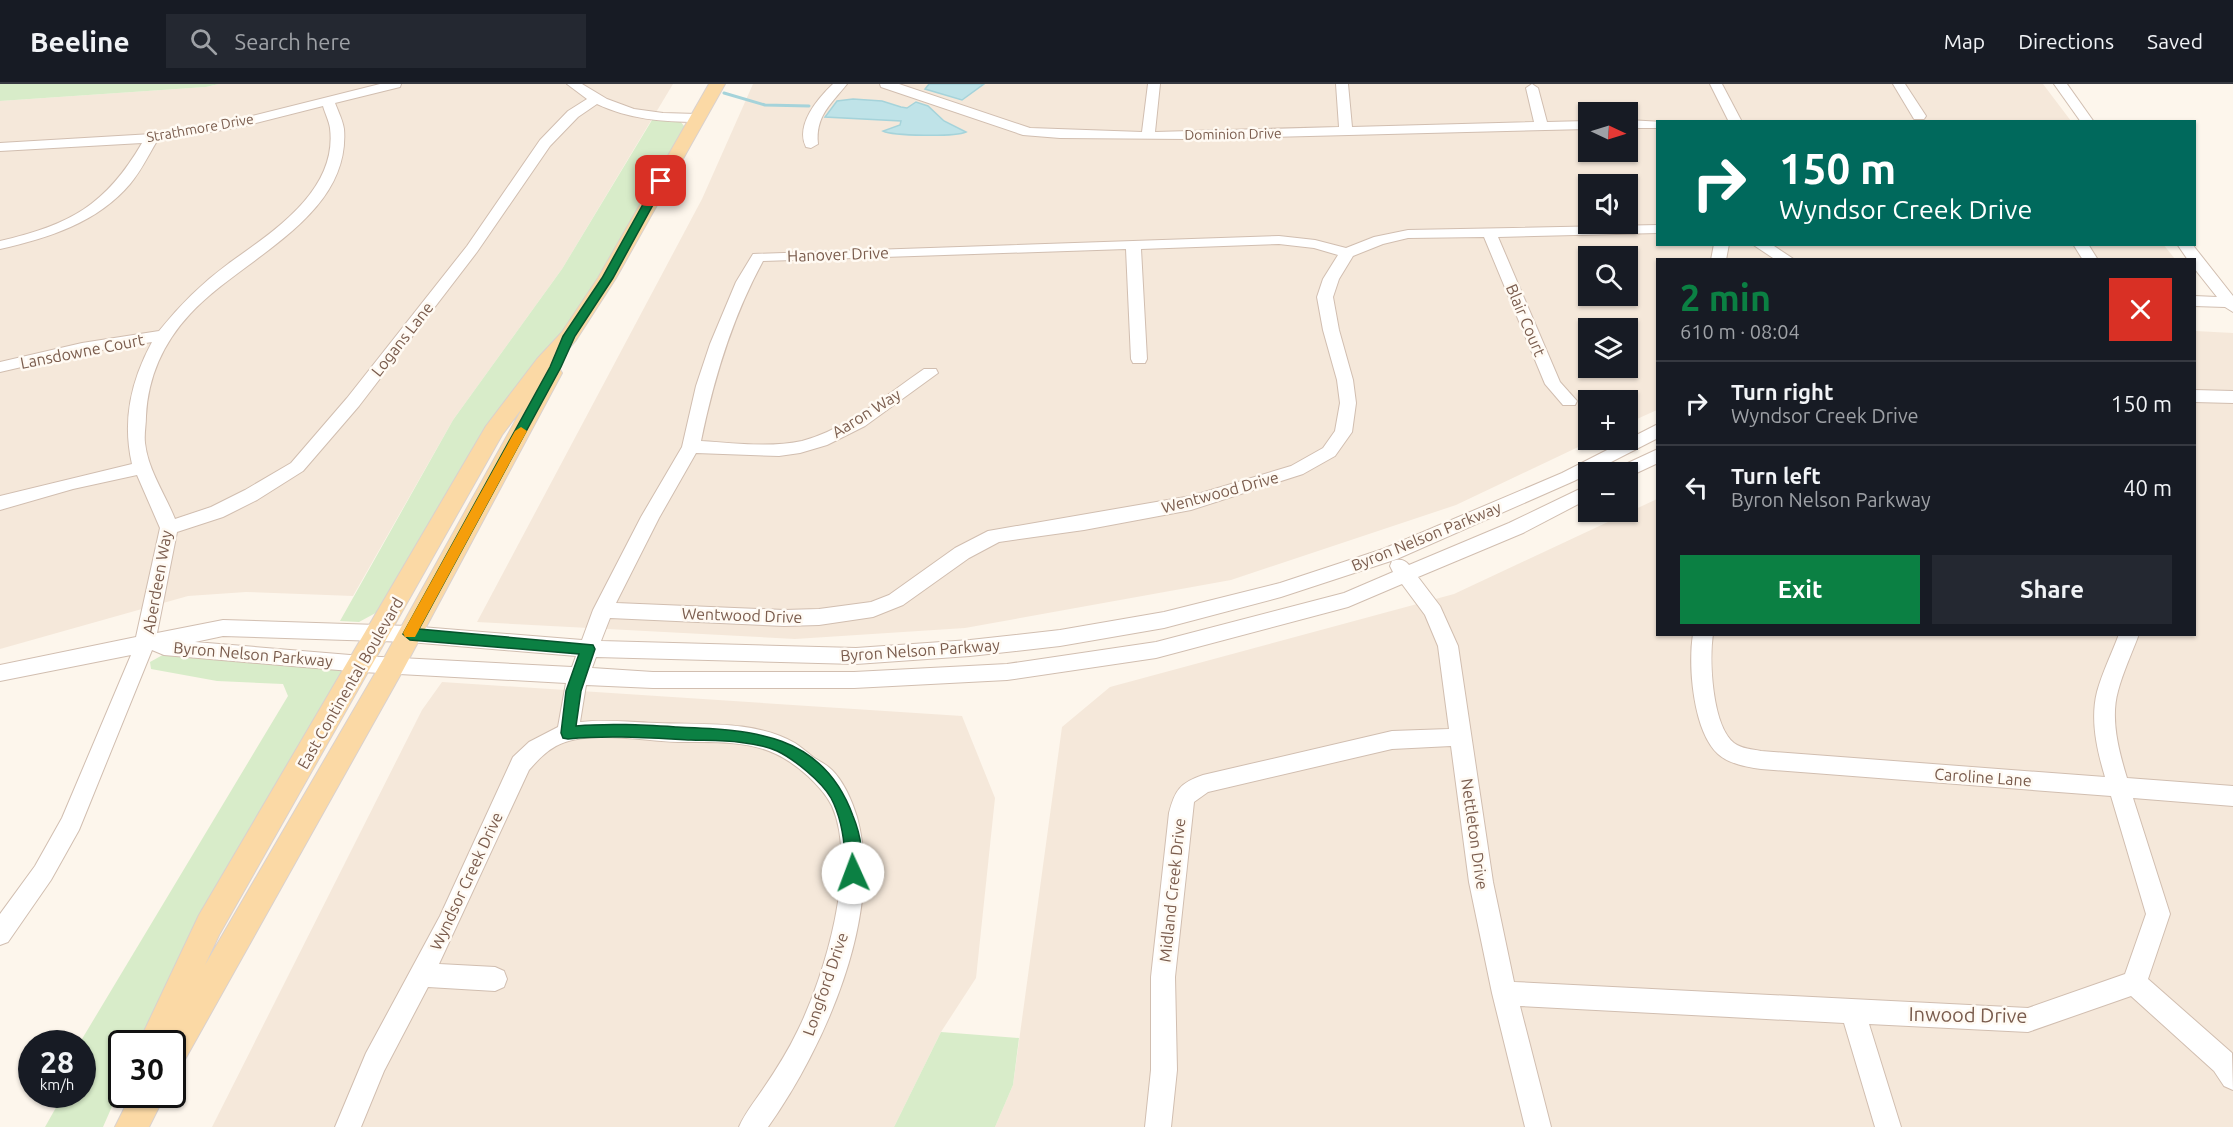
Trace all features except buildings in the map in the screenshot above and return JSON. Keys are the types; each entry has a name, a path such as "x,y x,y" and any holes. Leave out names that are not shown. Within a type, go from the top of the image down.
{"main road":[{"name":"East Continental Boulevard","path":"185,1030 393,665 550,376 569,336 607,278 717,84"},
{"name":"East Continental Boulevard","path":"160,1030 209,925 362,664 494,431 544,364 569,336"},
{"path":"119,1127 126,1108"},
{"path":"131,1127 141,1108"}],"street":[{"name":"Strathmore Drive","path":"0,147 152,138 240,123 395,84"},
{"path":"573,84 594,100 613,108 651,116 697,118"},
{"path":"811,144 809,134 813,118 824,101 841,84"},
{"name":"Dominion Drive","path":"886,84 1028,132 1148,135 1578,125"},
{"path":"1148,135 1155,97 1154,84"},
{"path":"1342,84 1346,131"},
{"path":"1716,84 1735,120"},
{"path":"1899,84 1919,116"},
{"path":"2060,84 2087,120"},
{"path":"1532,88 1542,126"},
{"name":"Logans Lane","path":"169,528 217,512 251,495 297,467 352,402 465,258 545,143 573,114 594,100"},
{"name":"Aberdeen Way","path":"0,934 43,873 71,823 145,644 169,528 142,468 136,442 139,392 147,366 164,335 185,309 233,268 264,247 312,204 334,163 336,128 328,101"},
{"path":"1638,124 1656,124"},
{"path":"0,245 39,235 64,225 104,202 124,182 152,138"},
{"path":"1347,253 1378,240 1408,234 1656,229"},
{"name":"Blair Court","path":"1490,234 1553,384 1569,401"},
{"name":"Hanover Drive","path":"588,649 603,610 650,517 692,447 704,386 718,344 744,282 758,257 1278,240 1315,244 1347,253"},
{"path":"1133,246 1139,359"},
{"path":"1763,246 1784,258"},
{"path":"2186,246 2195,258"},
{"name":"Wentwood Drive","path":"603,610 784,618 873,609 896,600 962,553 995,536 1084,523 1191,503 1297,470 1329,452 1338,441 1345,424 1348,402 1345,380 1331,330 1325,297 1331,279 1347,253"},
{"path":"2196,260 2232,306"},
{"path":"2196,301 2232,306"},
{"path":"2196,309 2232,306"},
{"name":"Lansdowne Court","path":"0,368 82,348 164,335"},
{"name":"Aaron Way","path":"692,447 780,450 807,445 835,435 859,421 930,372"},
{"path":"2196,396 2233,397"},
{"name":"Byron Nelson Parkway","path":"0,673 223,628 410,634 588,649 856,656 970,648 1060,638 1164,620 1281,590 1390,554 1568,477 1656,431"},
{"path":"1638,465 1656,456"},
{"path":"0,503 73,483 142,468"},
{"name":"Byron Nelson Parkway","path":"145,644 362,664 579,674 653,680 854,681 1007,672 1156,650 1348,599 1516,528 1578,495"},
{"name":"Nettleton Drive","path":"1390,554 1433,610 1448,645 1481,882 1504,993 1538,1127"},
{"name":"Caroline Lane","path":"1703,636 1700,649 1702,682 1716,736 1723,747 1733,753 1761,760 2233,796"},
{"path":"2128,636 2107,693 2105,723 2109,755 2158,914 2134,982 2223,1062 2233,1077"},
{"path":"568,733 573,691 588,649"},
{"name":"Longford Drive","path":"568,733 604,729 724,735 764,741 784,747 826,778 839,797 850,827 854,856 846,926 808,1037 780,1089 752,1127"},
{"name":"Wyndsor Creek Drive","path":"348,1127 375,1062 448,924 522,764 537,747 568,733"},
{"name":"Midland Creek Drive","path":"1158,1127 1164,1070 1163,977 1180,813 1184,796 1203,784 1392,740 1462,737"},
{"path":"421,975 495,979"},
{"name":"Inwood Drive","path":"1504,993 2028,1020 2134,982"},
{"path":"1853,1012 1888,1127"}],"shaded area":[{"path":"219,84 673,84 562,269 453,420 353,596 246,592 188,596 0,649 0,101 206,87"},
{"path":"753,84 2043,84 2070,120 1656,120 1656,246 2165,246 2174,258 1656,258 1656,410 1638,419 1638,390 1578,390 1578,447 1456,505 1231,580 965,628 795,639 477,622 702,199"},
{"path":"2196,331 2233,333 2233,1127 995,1127 1013,1085 1062,727 1110,687 1454,594 1608,522 1638,522 1638,508 1656,499 1656,636 2196,636"},
{"path":"442,682 962,716 995,798 976,978 941,1032 894,1127 212,1127 422,710"}],"green space":[{"path":"0,84 219,84 206,87 0,101"},
{"path":"652,120 680,121 684,126 684,131 572,321 383,609 359,622 340,621 453,420 562,269"},
{"path":"168,652 341,665 341,680 150,1030 108,1030 108,1108 111,1108 103,1127 45,1127 56,1108 96,1108 96,1030 87,1030 288,696 283,684 217,681 151,669 150,662"},
{"path":"941,1032 1019,1038 1013,1085 995,1127 894,1127"}],"water":[{"path":"929,84 984,84 962,100 925,89"},
{"path":"853,99 882,101 907,108 916,102 928,106 944,121 966,132 938,135 889,133 883,131 900,125 901,121 825,117 837,101"}],"waterway":[{"path":"724,93 765,105 809,106"}],"slow traffic":[{"path":"410,633 521,431"}],"route":[{"path":"661,181 607,278 569,336 555,367 410,634 588,649 573,691 568,733 604,729 724,735 764,741 784,747 826,778 839,797 850,827 854,856 853,873"}]}
